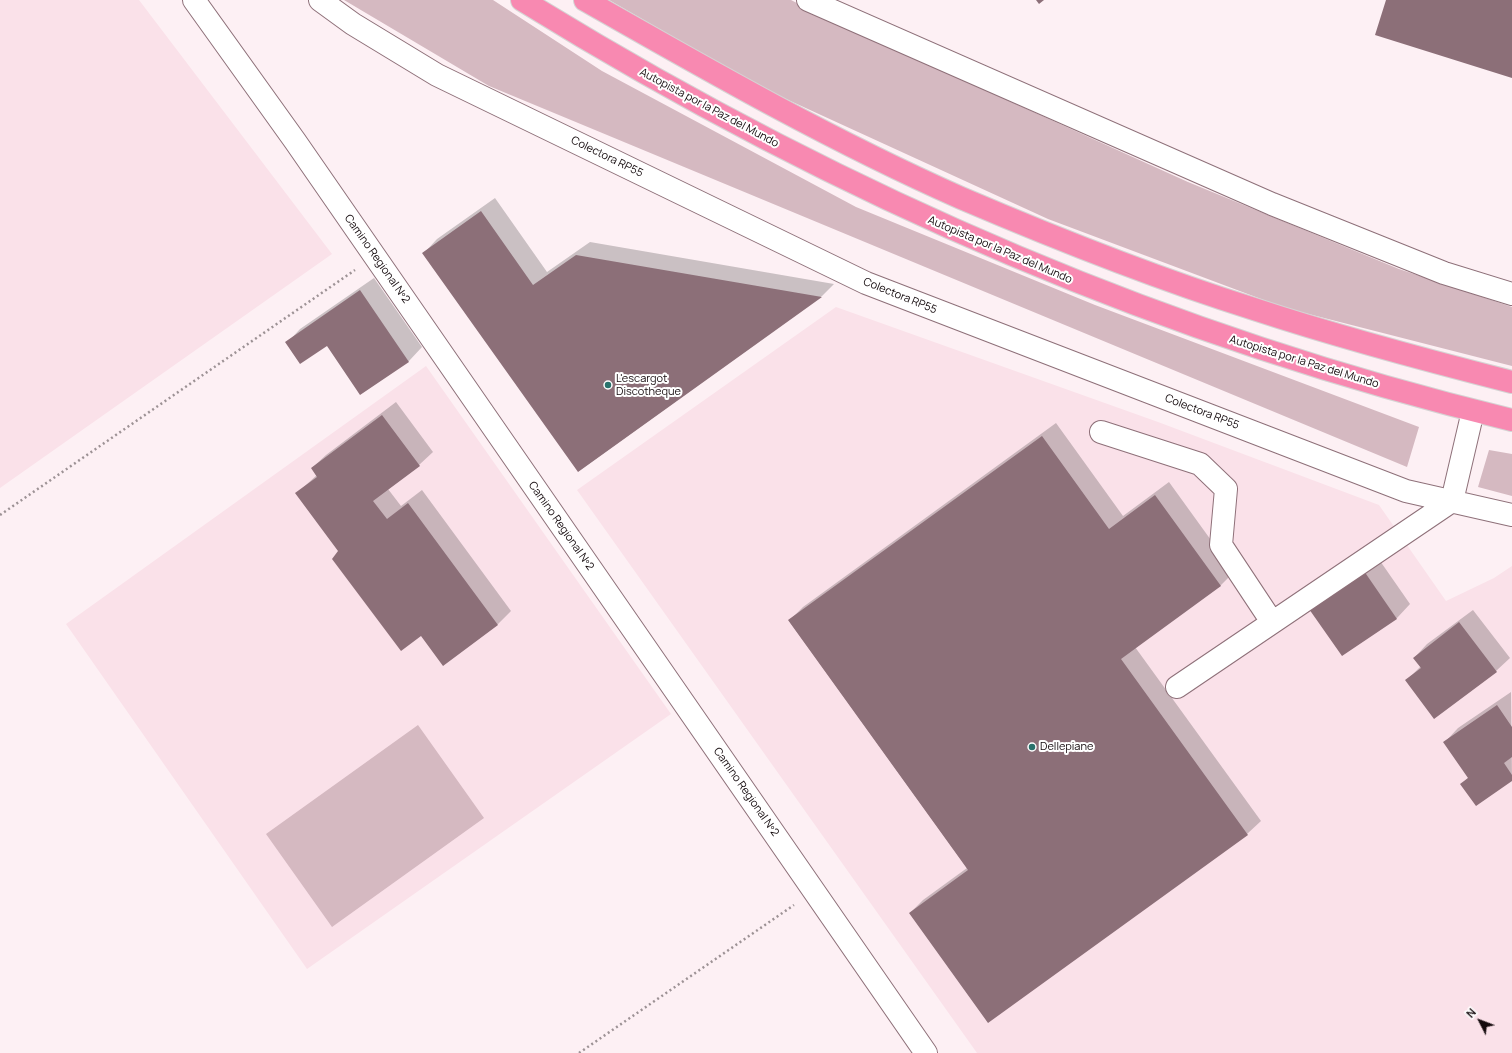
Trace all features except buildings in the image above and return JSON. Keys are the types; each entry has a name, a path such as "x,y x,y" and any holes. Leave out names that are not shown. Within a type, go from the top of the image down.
{"highway":[{"name":"Autopista por la Paz del Mundo","path":"522,0 633,67 826,170 927,219 1030,264 1237,341 1342,375 1473,411 1512,420"},
{"path":"585,0 765,100 862,150 960,197 1148,272 1252,309 1420,358 1512,382"}],"street":[{"name":"Camino Regional Nº2","path":"194,0 375,256 926,1053"},
{"name":"Colectora RP55","path":"320,0 353,24 437,76 866,284 1406,491 1512,515"},
{"path":"808,0 1272,204 1444,273 1512,294"},
{"path":"1177,687 1452,501 1473,411"},
{"path":"1101,432 1200,464 1226,489 1221,545 1272,622"}],"path":[{"path":"0,515 375,256"},
{"path":"578,1053 814,891"}],"shaded area":[{"path":"0,0 139,0 332,254 0,488"},
{"path":"344,0 493,0 602,71 856,207 1095,305 1419,427 1407,467 489,86"},
{"path":"609,0 791,0 826,18 1188,182 1399,269 1512,307 1512,366 1285,308 1048,219 762,88"},
{"path":"836,307 1158,422 1379,505 1446,601 1494,578 1512,566 1512,1053 977,1053 577,490"},
{"path":"426,366 671,714 307,969 66,624"},
{"path":"1489,450 1512,454 1512,496 1478,487"},
{"path":"418,725 484,818 332,927 266,834"}],"place":[{"name":"L'escargot Discotheque","path":"608,385"},
{"name":"Dellepiane","path":"1032,747"}]}
